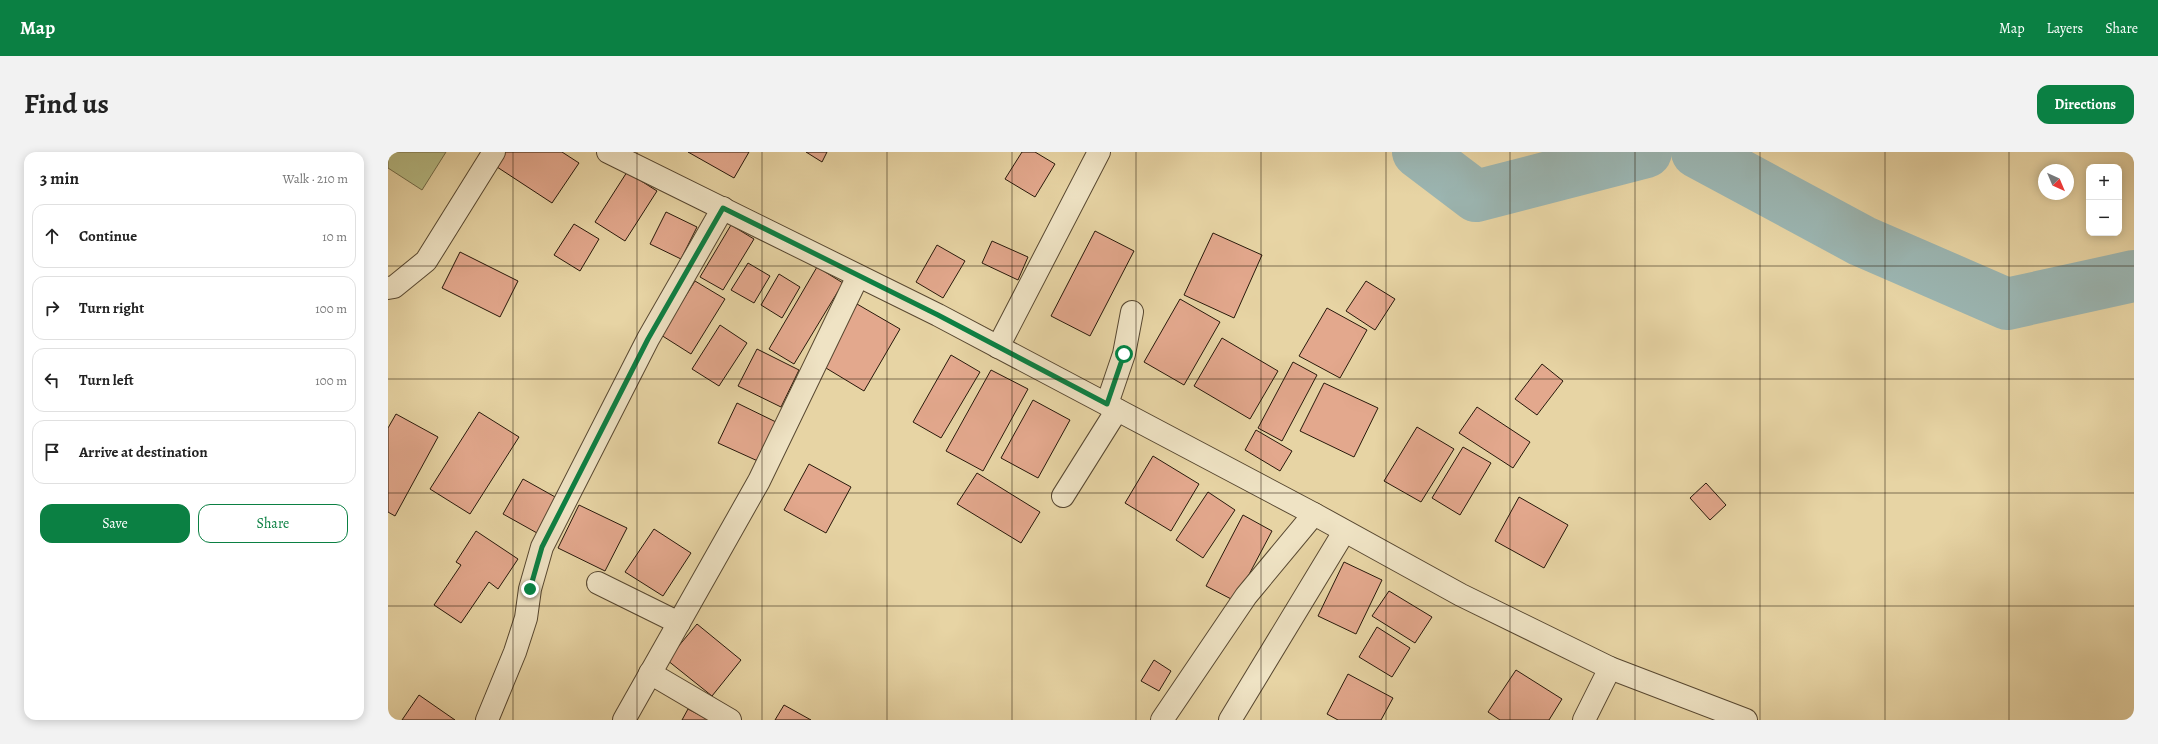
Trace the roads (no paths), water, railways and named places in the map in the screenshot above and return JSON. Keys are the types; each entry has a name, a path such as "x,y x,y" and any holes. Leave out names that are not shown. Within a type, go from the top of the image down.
{"street":[{"path":"388,288 394,287 426,261 494,152"},
{"path":"608,152 723,208 998,347 1314,514 1344,532 1461,595 1610,668 1746,720"},
{"path":"998,347 1100,152"},
{"path":"487,720 515,652 526,618 530,589 542,547 648,339 723,208"},
{"path":"624,720 759,481 858,276"},
{"path":"1063,496 1112,407 1132,312"},
{"path":"1162,720 1246,596 1314,514"},
{"path":"1230,720 1344,532"},
{"path":"598,583 679,623"},
{"path":"1584,720 1610,668"},
{"path":"650,673 730,720"}],"waterway":[{"path":"1418,152 1476,196 1646,152"},
{"path":"1697,152 1862,241 2007,304 2134,276"}]}
